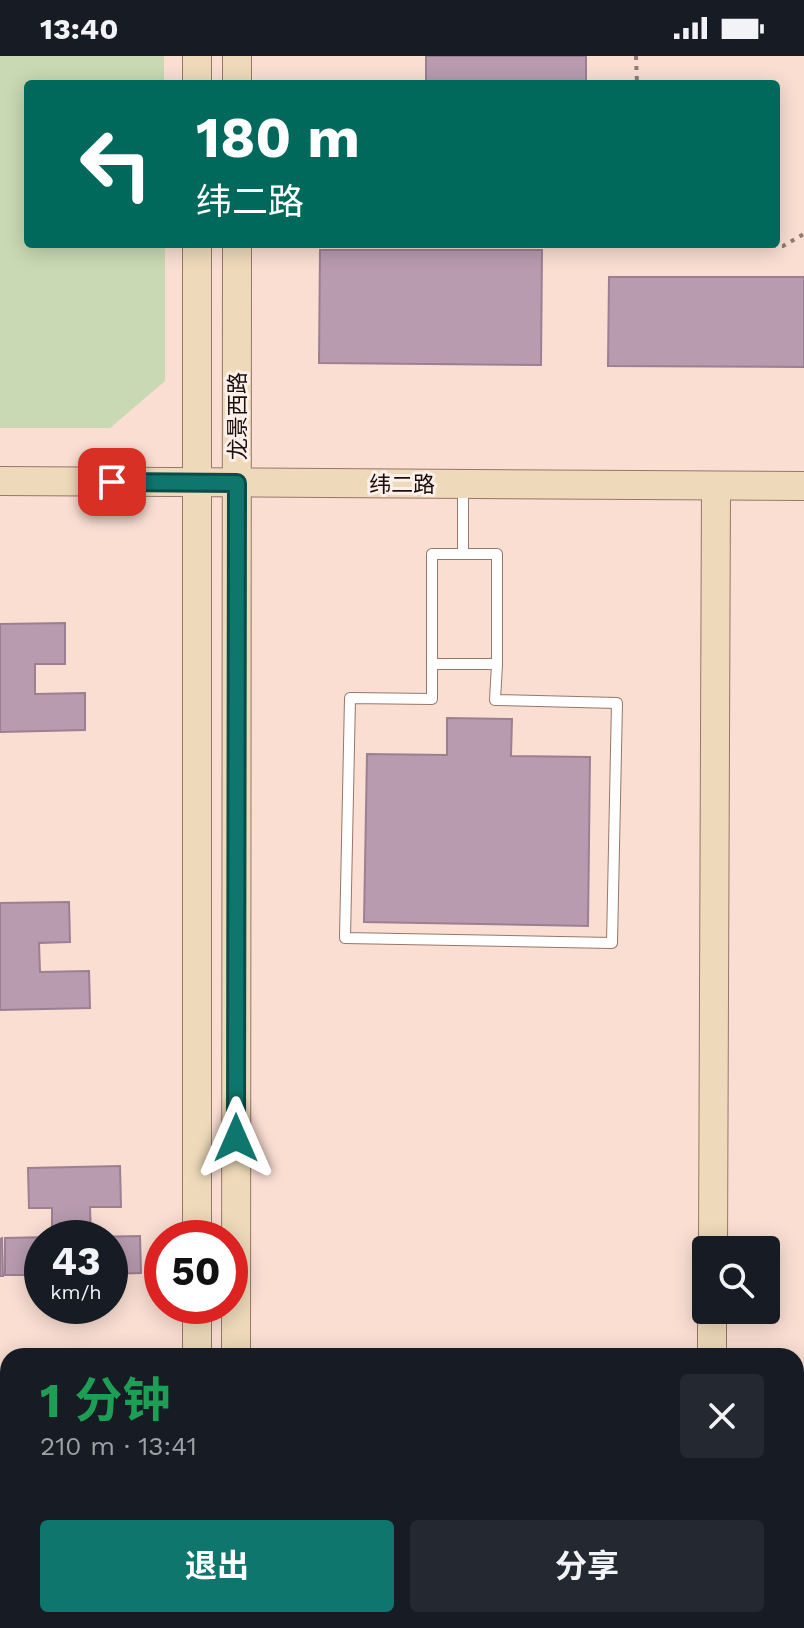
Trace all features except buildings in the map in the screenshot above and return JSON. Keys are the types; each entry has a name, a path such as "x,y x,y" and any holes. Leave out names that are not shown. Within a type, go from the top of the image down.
{"main road":[{"path":"197,56 197,80"},
{"path":"237,56 237,80"},
{"name":"龙景西路","path":"197,248 197,1220"},
{"name":"龙景西路","path":"236,1348 237,248"},
{"name":"纬二路","path":"0,481 804,486"},
{"path":"713,1236 716,486"},
{"path":"197,1324 197,1348"},
{"path":"712,1324 712,1348"}],"lane":[{"path":"463,484 463,554"},
{"path":"432,554 497,554 497,664 495,700 617,703 612,943 345,938 350,698 432,699 432,554"},
{"path":"432,664 497,664"}],"path":[{"path":"636,56 637,80"},
{"path":"780,246 804,234"}],"green space":[{"path":"0,56 164,56 164,80 24,80 24,248 165,248 165,381 110,428 0,428"}],"route":[{"path":"112,482 237,483 236,1138"}]}
